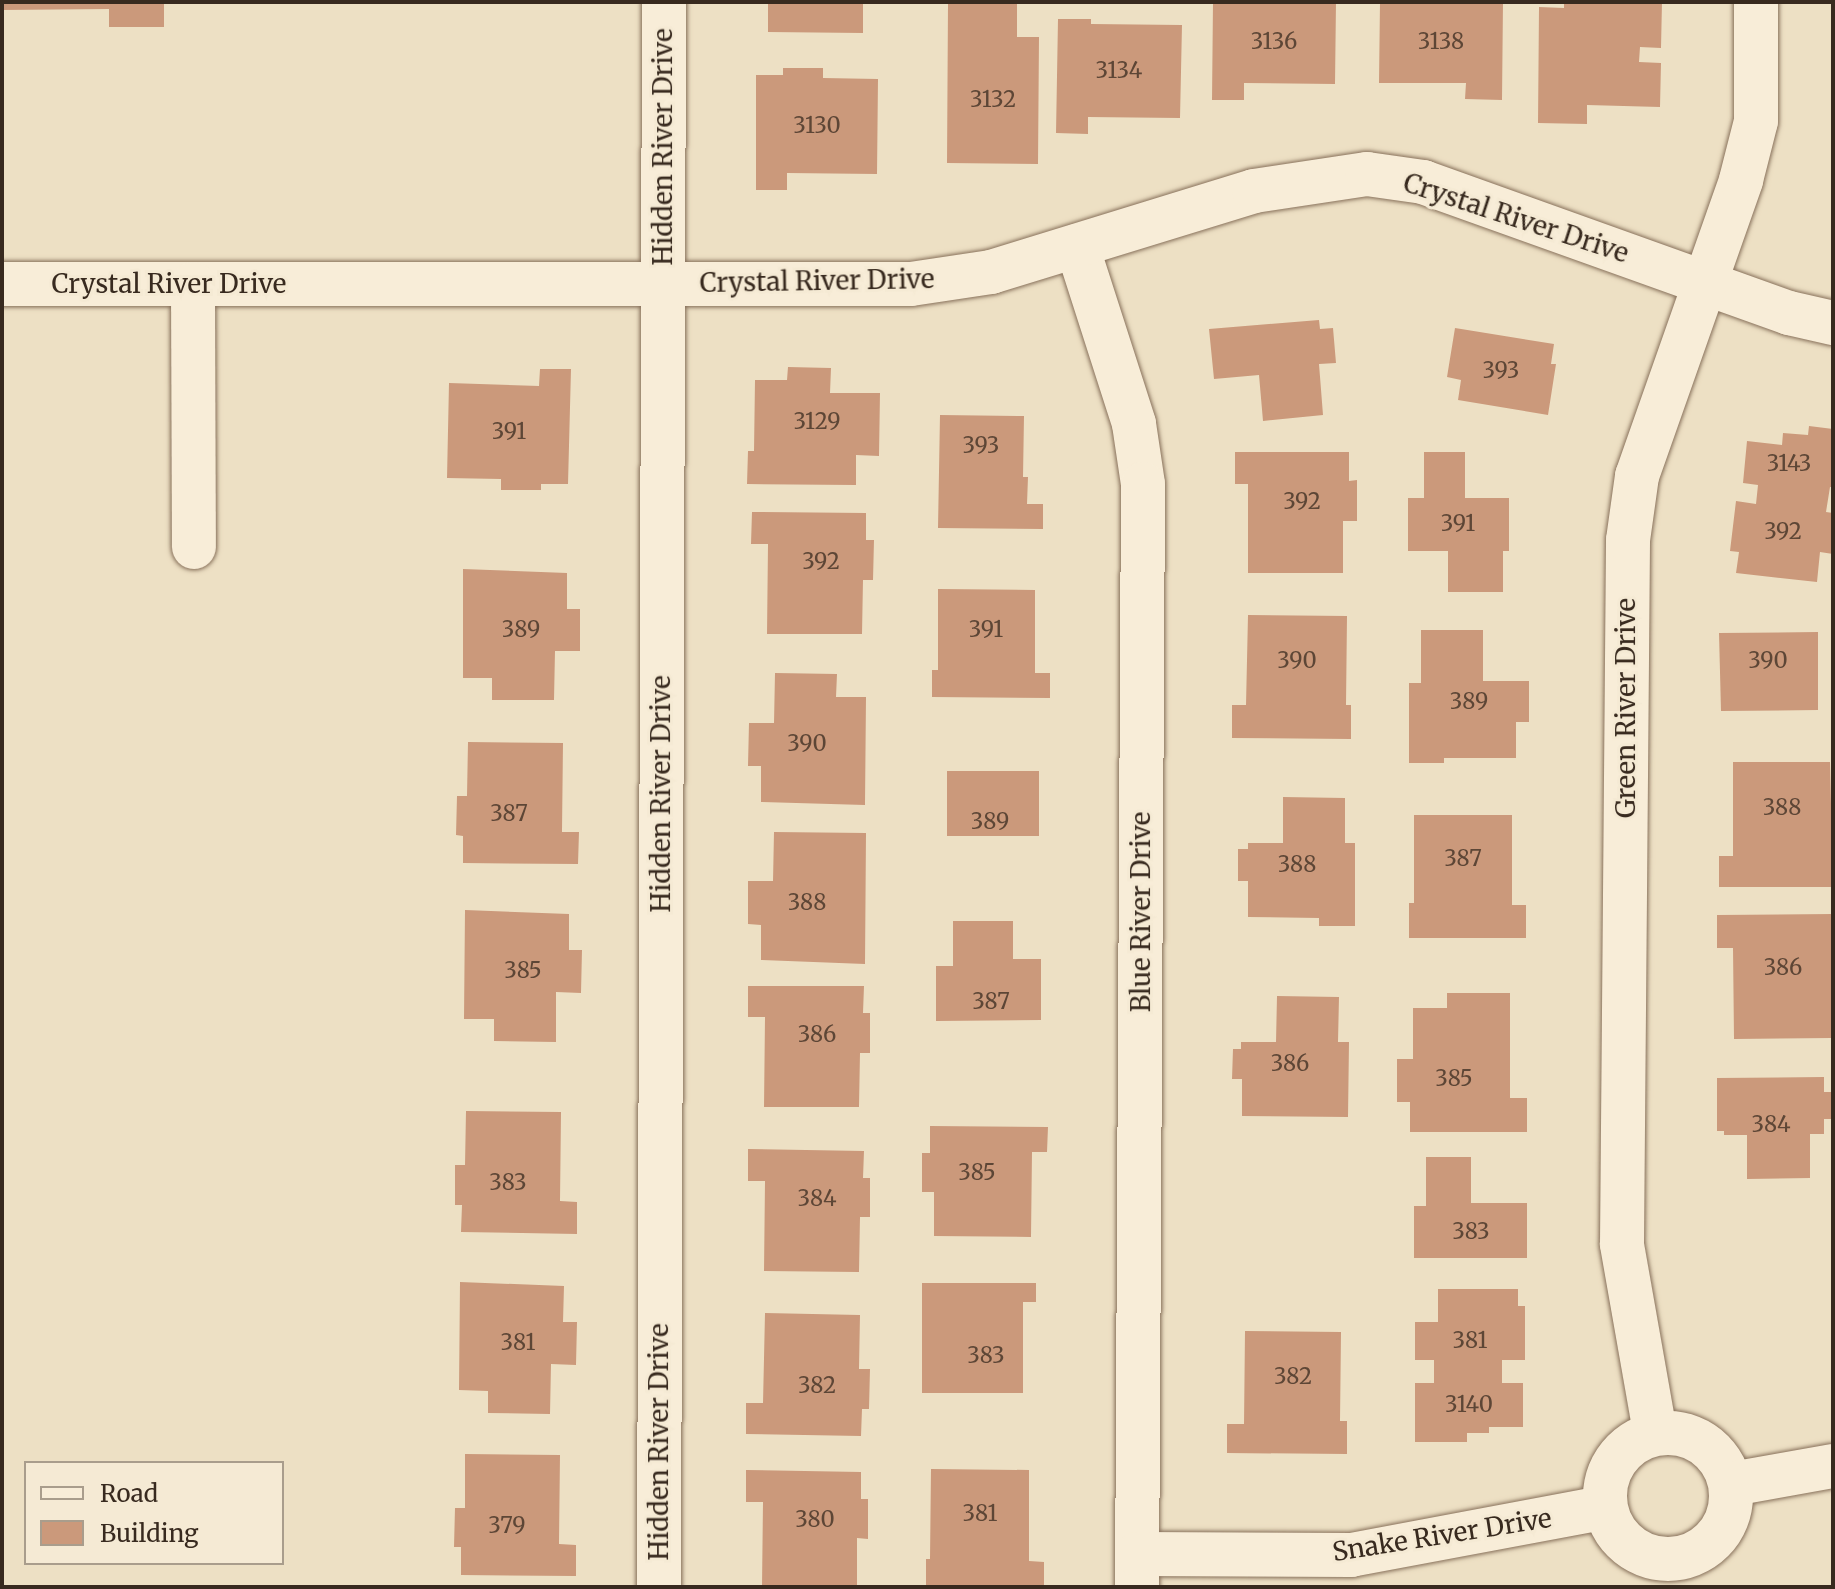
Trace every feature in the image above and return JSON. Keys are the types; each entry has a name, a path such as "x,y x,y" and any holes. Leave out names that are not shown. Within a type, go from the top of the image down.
{"street":[{"name":"Hidden River Drive","path":"659,1587 664,2"},
{"name":"Green River Drive","path":"1655,1432 1622,1244 1628,540 1637,476 1741,180 1756,121 1756,2"},
{"name":"Crystal River Drive","path":"2,284 911,284 991,272 1254,191 1367,174 1423,182 1789,313 1833,323"},
{"name":"Blue River Drive","path":"1077,246 1134,424 1143,484 1137,1571"},
{"path":"193,284 194,547"},
{"path":"1655,1432 1689,1434 1717,1454 1732,1484 1729,1517 1710,1545 1679,1559 1646,1557 1618,1537 1603,1508 1614,1459 1655,1432"},
{"path":"1732,1484 1833,1466"},
{"name":"Snake River Drive","path":"1137,1571 1351,1555 1603,1508"}],"building":[{"path":"2,2 164,2 164,27 109,27 109,9 2,10"},
{"path":"768,2 863,2 863,33 768,32"},
{"path":"1213,2 1336,2 1335,84 1244,83 1244,100 1212,100"},
{"path":"1380,2 1503,2 1502,100 1465,99 1466,83 1379,83"},
{"path":"1564,2 1662,2 1661,48 1640,47 1639,62 1661,63 1660,107 1587,105 1587,124 1538,123 1539,7 1564,8"},
{"path":"948,3 1017,4 1017,37 1039,37 1038,164 947,163"},
{"path":"1058,19 1091,19 1091,24 1182,25 1180,118 1088,117 1088,134 1056,133"},
{"path":"783,68 823,68 823,78 878,79 877,174 787,173 787,190 756,190 756,75 783,75"},
{"path":"1319,320 1320,329 1333,328 1336,363 1319,364 1323,415 1263,421 1259,375 1214,379 1209,329"},
{"path":"1455,328 1554,344 1551,364 1556,364 1548,415 1458,400 1461,380 1447,377"},
{"path":"788,367 831,368 830,393 880,393 879,456 856,455 856,485 747,484 748,451 754,451 755,380 787,380"},
{"path":"540,369 571,369 568,484 541,484 541,490 501,490 501,479 447,478 449,383 539,386"},
{"path":"940,415 1024,416 1023,477 1028,477 1027,504 1043,504 1043,529 938,528"},
{"path":"1809,426 1833,429 1833,487 1830,487 1826,512 1833,513 1833,554 1820,552 1817,582 1736,573 1739,552 1730,551 1736,501 1756,504 1758,485 1743,483 1747,441 1782,445 1783,433 1808,435"},
{"path":"1235,452 1349,452 1349,481 1357,480 1357,521 1343,521 1343,573 1248,573 1248,484 1235,484"},
{"path":"1424,452 1465,452 1465,498 1509,498 1509,551 1503,551 1503,592 1448,592 1448,551 1408,551 1408,498 1424,498"},
{"path":"752,512 866,513 866,540 874,540 873,580 863,580 862,634 767,634 768,544 751,544"},
{"path":"463,569 567,573 567,609 580,609 580,651 555,651 554,700 492,700 492,678 463,678"},
{"path":"938,589 1035,590 1035,673 1050,673 1050,698 932,697 932,670 938,670"},
{"path":"1248,615 1347,616 1346,705 1351,705 1351,739 1232,738 1232,705 1246,705"},
{"path":"1421,630 1483,630 1483,681 1529,681 1529,722 1516,722 1516,758 1444,758 1444,763 1409,763 1409,683 1421,683"},
{"path":"1818,632 1818,710 1721,711 1719,633"},
{"path":"775,673 837,674 836,697 866,697 865,805 761,802 761,766 748,766 749,723 774,723"},
{"path":"468,742 563,743 562,832 579,832 578,864 463,863 463,836 456,835 457,796 467,796"},
{"path":"1733,762 1830,762 1833,887 1719,887 1719,856 1733,856"},
{"path":"947,771 1039,771 1039,836 947,836"},
{"path":"1283,797 1345,798 1345,843 1355,843 1355,926 1319,926 1319,918 1248,917 1248,881 1238,881 1238,849 1248,849 1248,843 1283,843"},
{"path":"1414,815 1512,815 1512,905 1526,905 1526,938 1409,938 1409,903 1414,903"},
{"path":"774,832 866,833 865,964 761,960 761,925 748,924 748,881 773,881"},
{"path":"465,910 569,914 569,950 582,950 581,993 556,992 556,1042 494,1041 494,1019 464,1019"},
{"path":"1833,914 1831,1038 1734,1039 1733,948 1717,948 1717,915"},
{"path":"953,921 1013,921 1013,959 1041,959 1041,1020 936,1021 936,966 953,966"},
{"path":"748,986 864,986 863,1013 870,1013 870,1053 860,1053 859,1107 764,1107 765,1017 748,1017"},
{"path":"1447,993 1510,993 1510,1098 1527,1098 1527,1132 1410,1132 1410,1102 1397,1102 1397,1059 1413,1059 1413,1008 1447,1008"},
{"path":"1277,996 1339,997 1338,1042 1349,1042 1348,1117 1242,1116 1242,1079 1232,1079 1233,1049 1241,1049 1241,1042 1276,1042"},
{"path":"1824,1077 1824,1092 1833,1092 1833,1119 1824,1119 1824,1134 1810,1134 1810,1178 1747,1179 1747,1135 1724,1135 1724,1131 1717,1131 1717,1078"},
{"path":"466,1111 561,1112 560,1201 577,1202 577,1234 461,1232 462,1205 455,1205 455,1165 465,1165"},
{"path":"930,1126 1048,1127 1047,1152 1032,1152 1031,1237 934,1236 934,1192 922,1192 922,1153 930,1153"},
{"path":"748,1149 864,1151 863,1178 870,1178 870,1217 860,1217 859,1272 764,1271 765,1181 748,1181"},
{"path":"1426,1157 1471,1157 1471,1203 1527,1203 1527,1258 1414,1258 1414,1206 1426,1206"},
{"path":"460,1282 564,1286 563,1322 577,1322 576,1365 551,1364 550,1414 488,1413 488,1391 459,1390"},
{"path":"922,1283 1036,1283 1036,1302 1023,1302 1023,1393 922,1393"},
{"path":"1438,1289 1518,1289 1518,1306 1525,1306 1525,1360 1502,1360 1502,1383 1523,1383 1523,1427 1489,1427 1489,1433 1467,1433 1467,1442 1415,1442 1415,1383 1434,1383 1434,1360 1415,1360 1415,1322 1438,1322"},
{"path":"765,1313 860,1315 859,1369 870,1369 869,1409 862,1409 861,1436 746,1434 746,1403 763,1403"},
{"path":"1245,1331 1341,1332 1340,1421 1347,1421 1347,1454 1227,1453 1227,1424 1244,1424"},
{"path":"465,1454 560,1455 559,1544 576,1545 576,1576 461,1575 461,1547 454,1547 455,1508 465,1508"},
{"path":"931,1469 1029,1470 1029,1561 1044,1562 1044,1587 926,1587 926,1559 930,1559"},
{"path":"746,1470 861,1472 861,1499 868,1499 868,1539 857,1538 857,1587 762,1587 763,1502 746,1502"}]}
